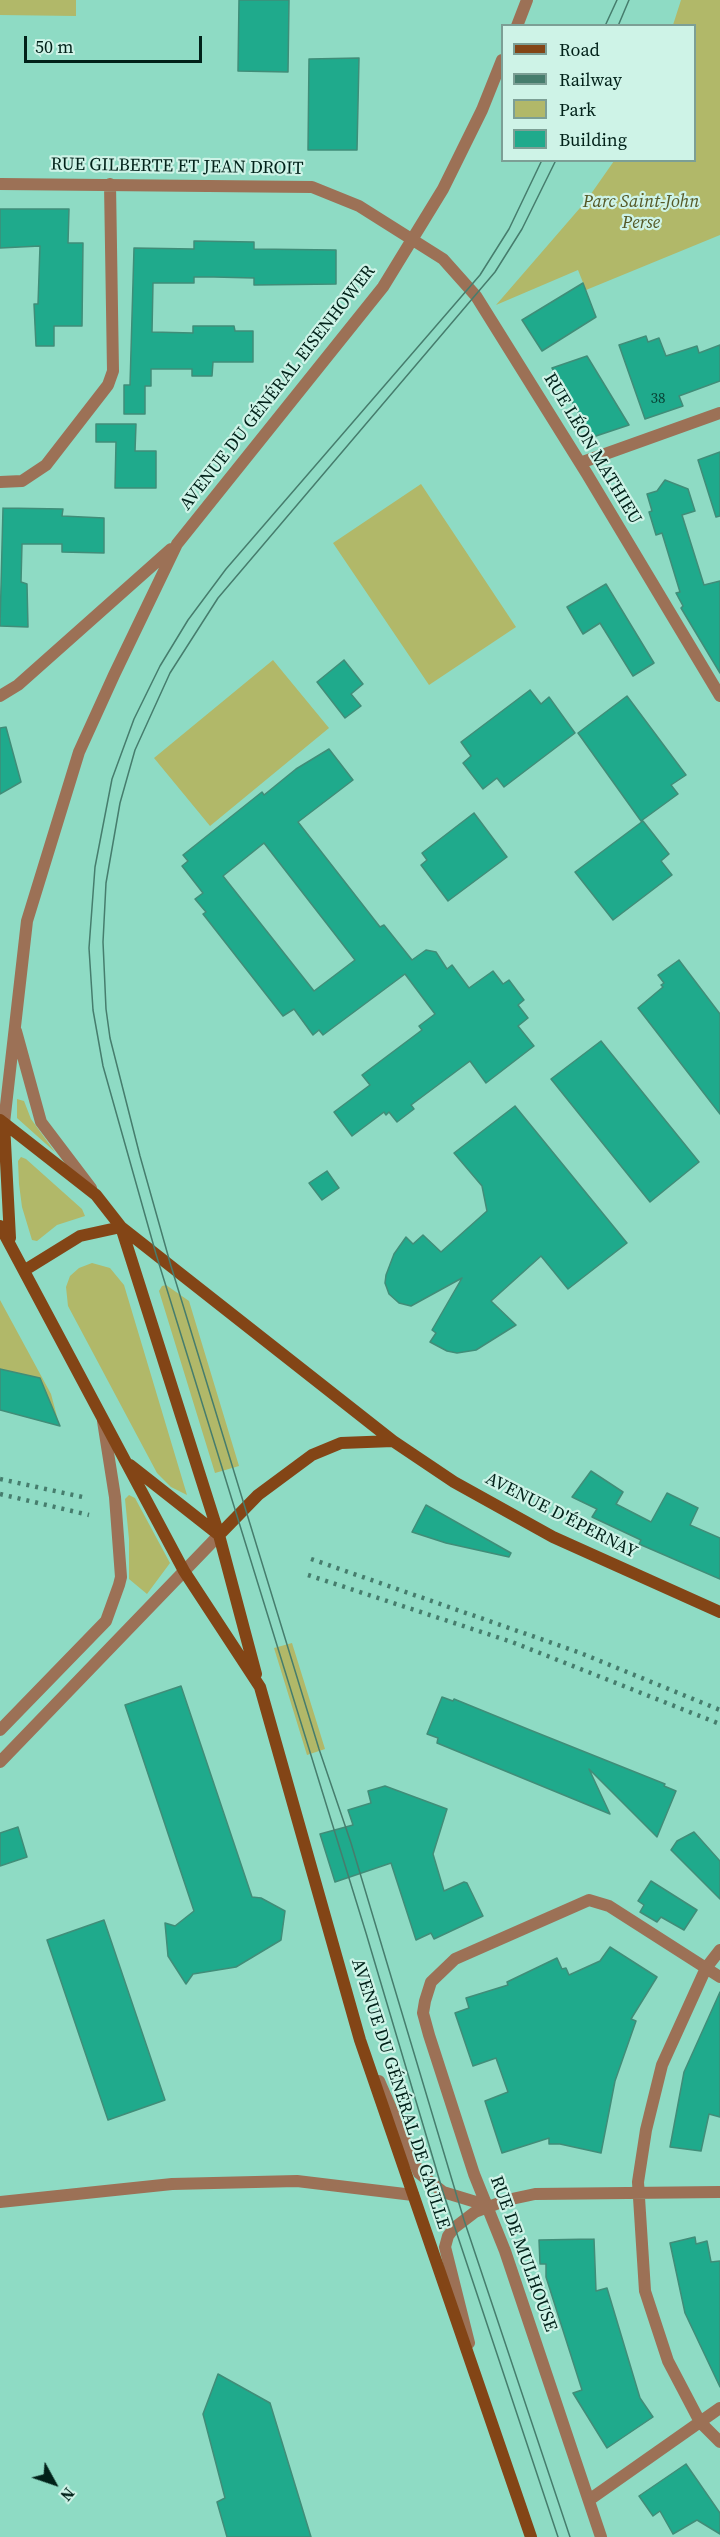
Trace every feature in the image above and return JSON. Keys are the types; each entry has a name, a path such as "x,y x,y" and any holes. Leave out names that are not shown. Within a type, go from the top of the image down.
{"main road":[{"path":"2,1121 96,1195 121,1227 219,1535 260,1687"},
{"path":"2,1121 10,1241"},
{"name":"AVENUE DU GÉNÉRAL DE GAULLE","path":"0,1226 184,1571 260,1687 360,2040 531,2537"},
{"path":"25,1270 80,1236 121,1227"},
{"name":"AVENUE D'ÉPERNAY","path":"121,1227 393,1441 454,1482 553,1537 720,1612"},
{"path":"219,1535 258,1495 312,1455 341,1443 393,1441"},
{"path":"127,1463 219,1535"}],"street":[{"path":"518,24 527,0"},
{"name":"AVENUE DU GÉNÉRAL EISENHOWER","path":"0,696 18,685 177,544 345,336 383,287 443,189 482,110 501,62"},
{"name":"RUE GILBERTE ET JEAN DROIT","path":"0,184 312,187 350,202 413,239"},
{"path":"0,482 22,481 46,465 108,385 113,371 110,184"},
{"name":"RUE LÉON MATHIEU","path":"413,239 443,259 476,297 580,463 720,696"},
{"path":"580,463 720,413"},
{"name":"AVENUE DU GÉNÉRAL EISENHOWER","path":"2,1121 27,921 79,752 177,544"},
{"name":"AVENUE DU GÉNÉRAL EISENHOWER","path":"14,1021 41,1122 96,1195"},
{"path":"0,1730 106,1621 119,1585 121,1577 115,1497 102,1414"},
{"path":"0,1762 219,1535"},
{"name":"RUE DE MULHOUSE","path":"601,2537 489,2206 474,2174 423,2013 431,1982 455,1959 589,1900 609,1906 706,1968"},
{"path":"720,1950 706,1968 662,2066 646,2130 639,2193 645,2290 668,2361 700,2422 720,2442"},
{"path":"706,1968 720,1977"},
{"path":"360,2040 419,2173 443,2192 489,2206"},
{"path":"0,2202 172,2184 297,2181 413,2195"},
{"path":"486,2410 445,2247 448,2236 454,2228 475,2212 489,2206 535,2194 720,2192"},
{"path":"589,2500 720,2408"}],"green space":[{"path":"0,0 76,0 76,16 0,15"},
{"name":"Parc Saint-John Perse","path":"681,0 720,0 720,235 586,290 578,270 496,305 586,201 613,162 696,162 696,24 673,24"},
{"path":"421,484 516,627 429,685 333,543"},
{"path":"273,660 329,728 210,826 154,758"},
{"path":"17,1099 24,1101 31,1119 55,1152 17,1118"},
{"path":"21,1157 82,1209 85,1216 57,1225 37,1241 32,1240 22,1207 18,1161"},
{"path":"92,1263 110,1268 124,1285 187,1495 171,1487 157,1473 68,1306 66,1287 70,1276 79,1268"},
{"path":"166,1285 189,1301 239,1466 215,1473 159,1291 162,1286"},
{"path":"0,1300 51,1394 59,1424 0,1410"},
{"path":"129,1495 135,1498 170,1563 147,1594 129,1579 129,1539 125,1499"},
{"path":"292,1643 325,1749 307,1755 274,1648"}],"building":[{"path":"239,0 289,0 288,72 238,71"},
{"path":"359,58 357,150 308,150 309,59"},
{"path":"0,209 69,209 68,243 83,243 82,326 54,326 54,346 36,346 34,304 38,304 40,246 0,248"},
{"path":"194,241 254,242 254,249 336,250 336,284 254,285 254,278 214,277 194,277 194,283 153,283 152,332 193,333 193,326 234,326 235,331 253,331 253,362 213,362 212,376 192,376 192,369 151,369 151,386 145,386 145,414 124,414 124,385 130,385 134,248 194,249"},
{"path":"583,283 596,317 542,351 522,320"},
{"path":"646,336 648,342 659,338 666,356 697,346 699,353 720,345 720,381 679,396 683,406 645,419 619,345"},
{"path":"587,356 629,425 593,437 552,368"},
{"path":"96,424 136,424 135,451 156,451 156,488 115,488 116,442 96,442"},
{"path":"720,452 720,516 716,517 698,460"},
{"path":"665,480 688,489 695,511 682,515 704,585 720,581 720,673 681,608 683,606 676,593 680,592 662,533 656,535 649,512 652,511 647,494 657,491"},
{"path":"3,508 63,509 62,516 104,518 104,553 62,552 62,544 22,544 21,582 27,584 28,627 0,626"},
{"path":"606,584 654,663 633,676 600,623 583,634 567,607"},
{"path":"344,660 363,684 351,694 361,706 345,718 317,682"},
{"path":"530,690 541,704 549,697 575,733 504,787 497,778 483,789 463,763 471,756 461,742"},
{"path":"627,696 686,775 671,785 678,794 641,821 578,733"},
{"path":"6,727 21,782 0,794 0,728"},
{"path":"329,749 353,780 298,822 380,927 384,925 412,960 426,950 436,952 447,969 452,965 469,988 493,971 503,984 509,980 524,1000 518,1005 528,1018 518,1026 534,1046 486,1083 470,1061 411,1105 414,1109 397,1122 389,1112 386,1115 384,1112 352,1136 334,1112 370,1085 362,1075 422,1030 419,1026 435,1014 405,974 323,1035 319,1030 313,1035 294,1009 283,1016 203,914 206,912 195,899 203,893 182,866 188,861 183,855 262,792 264,795 296,769","holes":["264,843 355,960 314,991 223,876"]},
{"path":"474,813 507,857 448,901 421,865 427,860 422,853"},
{"path":"643,821 669,854 661,861 672,875 613,920 575,872"},
{"path":"679,960 720,1014 720,1114 638,1008 663,987 661,985 664,983 658,975"},
{"path":"601,1041 699,1162 650,1202 551,1079"},
{"path":"515,1106 627,1243 568,1289 541,1256 491,1301 516,1325 476,1350 457,1353 447,1351 430,1342 436,1333 432,1330 462,1278 411,1306 399,1303 389,1294 385,1283 386,1275 394,1254 406,1237 413,1244 423,1235 441,1252 487,1211 482,1186 454,1153"},
{"path":"327,1171 339,1188 322,1200 309,1183"},
{"path":"0,1369 40,1378 60,1426 0,1410"},
{"path":"591,1471 623,1492 616,1504 651,1522 667,1493 698,1508 690,1525 720,1538 720,1579 639,1544 641,1540 592,1517 597,1509 572,1497"},
{"path":"426,1505 511,1553 509,1557 446,1543 412,1532"},
{"path":"181,1686 252,1897 261,1898 285,1911 281,1940 236,1967 193,1974 186,1984 168,1956 165,1923 175,1926 194,1911 125,1705"},
{"path":"442,1697 453,1701 454,1699 665,1784 664,1786 676,1791 657,1837 589,1769 610,1814 437,1743 438,1738 427,1734"},
{"path":"385,1786 447,1809 433,1854 444,1891 464,1882 467,1883 483,1916 434,1939 431,1933 416,1940 391,1863 335,1882 320,1834 353,1825 348,1810 371,1803 368,1791"},
{"path":"18,1827 27,1857 0,1866 0,1833"},
{"path":"694,1832 720,1861 720,1899 671,1850 677,1841"},
{"path":"651,1881 697,1910 684,1930 661,1917 657,1922 640,1912 644,1905 638,1901"},
{"path":"104,1920 165,2100 108,2120 47,1940"},
{"path":"610,1947 657,1977 631,2019 636,2021 615,2081 601,2153 560,2144 549,2144 549,2138 502,2153 485,2101 508,2092 496,2058 473,2066 455,2013 469,2008 466,1998 508,1985 507,1982 557,1958 562,1969 566,1968 569,1975 600,1961"},
{"path":"720,1992 720,2117 709,2114 701,2151 670,2147 684,2072"},
{"path":"695,2237 696,2244 707,2241 711,2262 720,2261 720,2387 685,2313 670,2243"},
{"path":"594,2239 596,2291 607,2288 640,2398 653,2417 607,2448 573,2393 582,2390 546,2277 546,2264 540,2264 539,2240"},
{"path":"218,2374 270,2403 311,2537 227,2537 217,2502 225,2498 203,2414"},
{"path":"686,2464 720,2513 720,2534 697,2520 673,2534 660,2511 653,2516 639,2496"}],"tram line":[{"path":"606,24 617,0"},
{"path":"619,24 629,0"},
{"path":"541,162 509,229 480,275 226,569 188,620 160,666 134,719 112,779 95,867 89,948 93,1010 103,1066 156,1254 366,1933 443,2192 558,2537"},
{"path":"555,162 522,229 495,272 218,598 170,673 135,750 120,803 106,883 103,942 106,1009 110,1038 171,1266 319,1749 351,1843 464,2220 570,2537"}],"railway":[{"path":"0,1479 87,1498"},
{"path":"0,1494 89,1515"},
{"path":"311,1559 578,1652 720,1710"},
{"path":"308,1575 512,1642 720,1724"}]}
